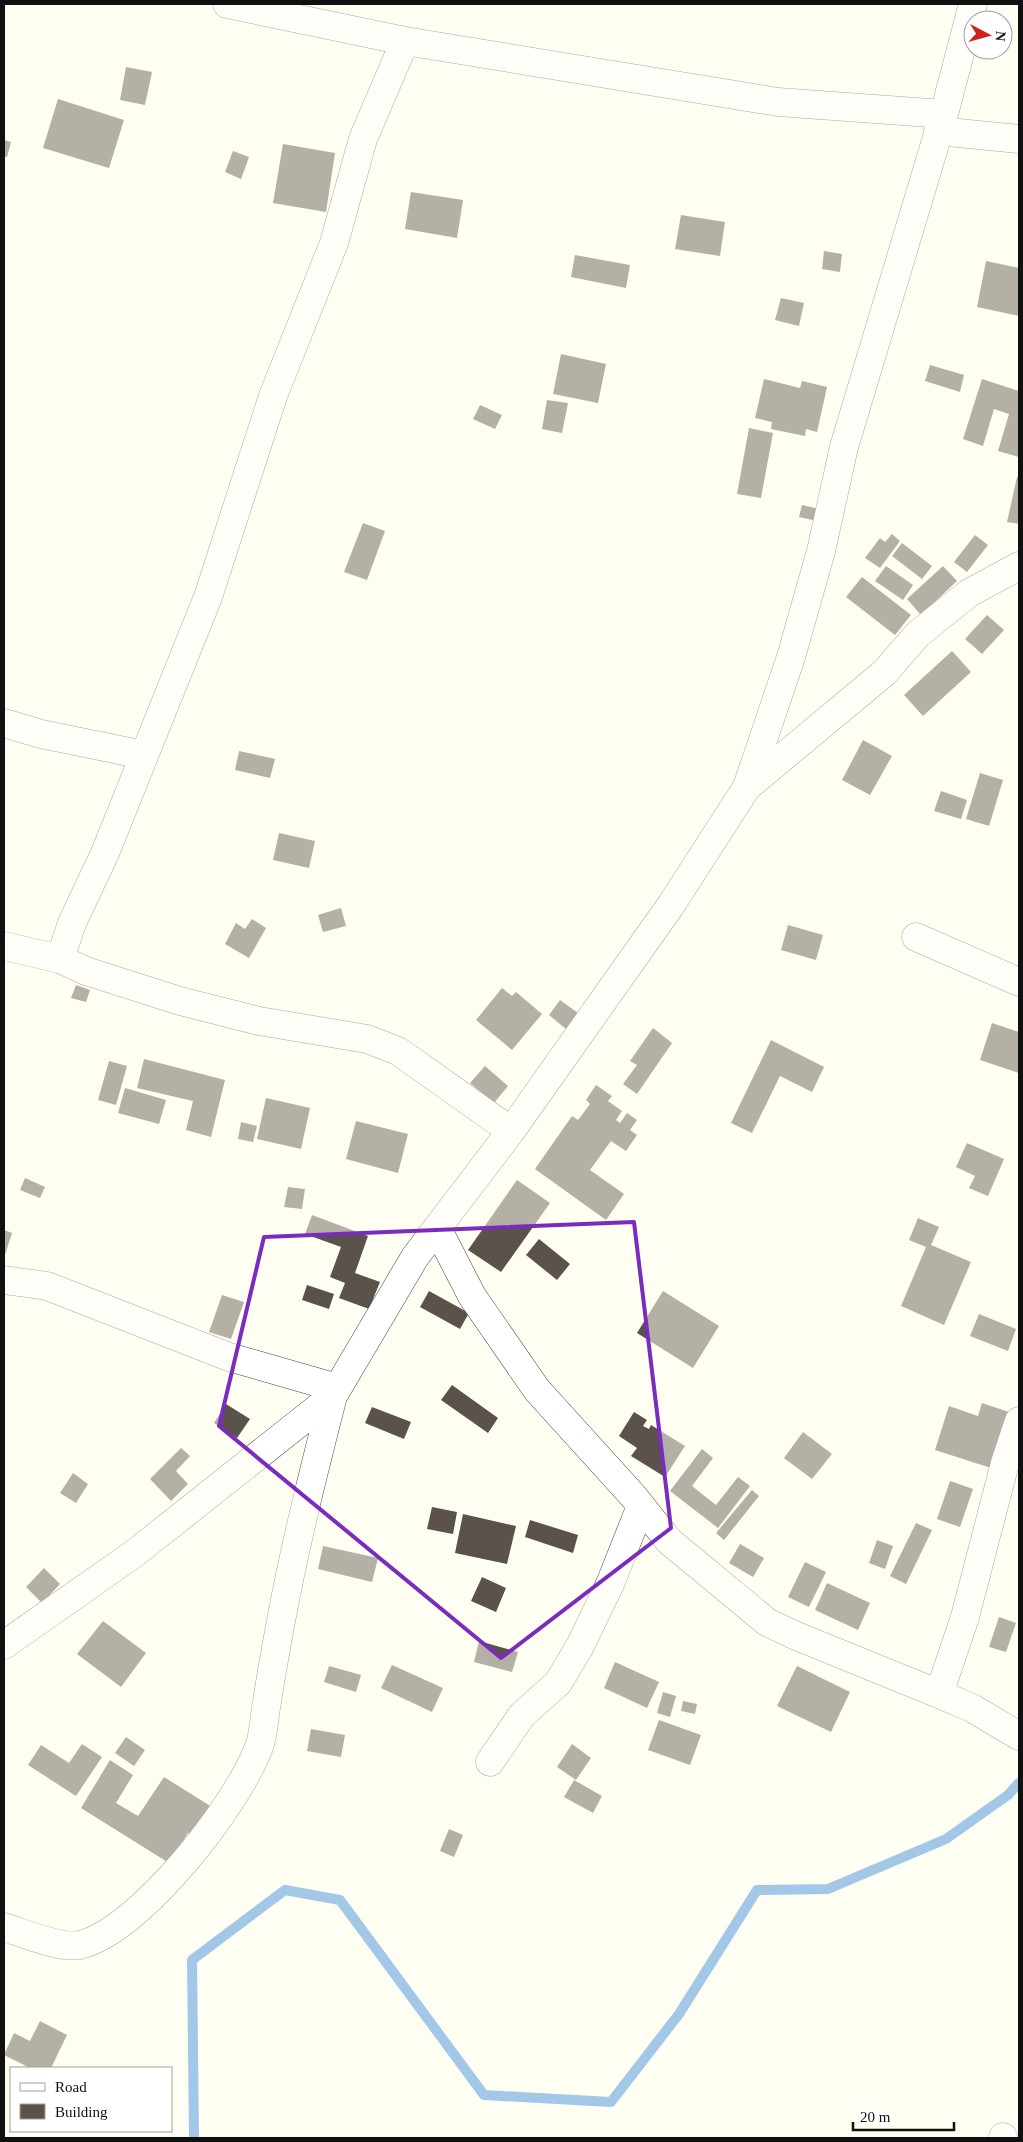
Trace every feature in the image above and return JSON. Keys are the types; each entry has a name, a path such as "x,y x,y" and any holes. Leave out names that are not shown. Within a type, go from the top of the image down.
{"street":[{"path":"227,4 405,41 778,102 941,123 1019,140"},
{"path":"4,1926 47,1942 80,1945 105,1933 138,1909 176,1873 236,1795 260,1746 282,1617 308,1493 335,1392 416,1257 511,1131 671,905 747,787 791,657 820,551 844,447 941,123 973,4"},
{"path":"60,959 72,924 105,853 208,597 273,396 334,243 363,139 405,41"},
{"path":"747,787 884,673 918,634 969,593 1019,566"},
{"path":"4,723 41,734 144,755"},
{"path":"916,938 1019,982"},
{"path":"4,946 60,959 86,971 180,1001 259,1021 367,1039 398,1051 511,1131"},
{"path":"437,1228 472,1296 537,1390 641,1506 669,1541 767,1622 794,1635 972,1708 1019,1736"},
{"path":"4,1280 47,1286 229,1357 335,1392"},
{"path":"4,1646 135,1553 335,1392"},
{"path":"939,1694 965,1617 1005,1463 1019,1421"},
{"path":"490,1762 522,1715 558,1683 580,1646 610,1584 641,1506"}],"highlighted area":[{"path":"634,1222 671,1528 501,1658 219,1426 264,1237"}],"building":[{"path":"126,67 152,72 145,105 120,100"},
{"path":"58,99 124,120 109,168 43,148"},
{"path":"4,140 11,142 7,157 4,156"},
{"path":"283,144 335,153 326,212 273,203"},
{"path":"233,151 249,157 241,179 225,172"},
{"path":"411,192 463,200 457,238 405,229"},
{"path":"681,215 725,222 720,256 675,249"},
{"path":"824,251 842,254 840,272 822,269"},
{"path":"575,255 630,265 626,288 571,277"},
{"path":"986,261 1019,268 1019,316 977,307"},
{"path":"781,298 804,303 799,326 775,320"},
{"path":"561,354 606,364 598,403 553,394"},
{"path":"930,365 964,375 960,392 925,381"},
{"path":"764,379 800,388 802,381 827,387 817,432 806,429 805,436 771,429 772,422 755,418"},
{"path":"982,379 1019,391 1019,457 998,451 1009,414 994,409 983,446 963,439"},
{"path":"547,400 568,403 562,433 542,429"},
{"path":"480,405 502,415 495,429 473,419"},
{"path":"749,428 773,433 761,498 737,494"},
{"path":"1017,477 1019,477 1019,524 1007,522"},
{"path":"802,505 819,509 817,521 799,517"},
{"path":"363,523 385,531 367,580 344,572"},
{"path":"892,534 900,541 880,568 865,558 880,538 885,542"},
{"path":"975,535 988,545 967,572 954,562"},
{"path":"902,543 932,566 922,579 892,556"},
{"path":"886,566 913,585 903,600 875,581"},
{"path":"943,566 957,581 921,615 907,599"},
{"path":"862,577 911,615 895,635 846,597"},
{"path":"987,615 1004,630 982,654 965,639"},
{"path":"952,651 971,672 923,716 904,695"},
{"path":"863,740 892,756 870,795 842,780"},
{"path":"239,751 275,759 270,778 235,770"},
{"path":"980,773 1003,780 989,826 966,819"},
{"path":"941,791 967,800 961,819 934,811"},
{"path":"279,833 315,841 309,868 273,860"},
{"path":"341,908 346,926 323,932 318,915"},
{"path":"252,919 266,928 249,958 225,944 236,923 245,929"},
{"path":"788,925 823,935 816,960 781,950"},
{"path":"76,985 90,990 86,1002 71,998"},
{"path":"502,988 512,996 516,992 542,1014 512,1050 476,1020"},
{"path":"560,1000 578,1013 566,1029 549,1015"},
{"path":"992,1023 1019,1032 1019,1073 980,1060"},
{"path":"653,1028 672,1043 637,1094 623,1084 637,1065 630,1061"},
{"path":"771,1040 824,1067 812,1092 780,1076 752,1133 731,1123"},
{"path":"144,1059 225,1080 211,1137 186,1130 193,1101 137,1088"},
{"path":"109,1061 127,1066 116,1105 98,1100"},
{"path":"485,1066 508,1086 494,1103 470,1083"},
{"path":"596,1085 612,1096 608,1101 622,1111 616,1120 620,1123 627,1113 637,1120 630,1130 637,1135 626,1151 611,1141 590,1170 624,1194 606,1220 535,1169 572,1116 578,1120 590,1104 586,1100"},
{"path":"125,1088 166,1100 159,1124 118,1113"},
{"path":"266,1098 310,1108 301,1149 257,1139"},
{"path":"356,1121 408,1134 398,1173 346,1159"},
{"path":"241,1122 257,1126 253,1142 238,1139"},
{"path":"967,1143 1004,1159 988,1196 969,1188 975,1176 956,1167"},
{"path":"25,1178 45,1187 40,1198 20,1190"},
{"path":"517,1180 550,1203 501,1272 468,1250"},
{"path":"288,1187 305,1189 302,1209 284,1207"},
{"path":"312,1215 368,1236 355,1273 380,1282 369,1309 339,1298 345,1283 330,1277 341,1247 305,1234"},
{"path":"918,1218 939,1227 931,1245 971,1262 944,1325 901,1306 926,1247 909,1240"},
{"path":"4,1230 12,1233 4,1258"},
{"path":"539,1239 570,1264 557,1280 526,1255"},
{"path":"307,1285 334,1294 329,1309 302,1300"},
{"path":"429,1291 469,1313 460,1329 420,1307"},
{"path":"663,1291 719,1326 693,1368 637,1333"},
{"path":"222,1295 244,1302 231,1339 209,1332"},
{"path":"979,1314 1016,1329 1008,1351 970,1336"},
{"path":"452,1385 498,1418 488,1433 441,1400"},
{"path":"982,1403 1009,1412 991,1468 935,1450 949,1406 978,1416"},
{"path":"226,1404 250,1419 237,1438 214,1423"},
{"path":"372,1407 411,1422 404,1439 365,1423"},
{"path":"634,1412 647,1420 643,1426 649,1429 651,1425 685,1446 665,1477 631,1456 637,1448 619,1436"},
{"path":"803,1432 832,1454 812,1479 784,1458"},
{"path":"181,1448 190,1456 176,1471 188,1484 171,1501 150,1479"},
{"path":"702,1449 713,1458 692,1486 716,1505 738,1477 750,1486 718,1528 670,1491"},
{"path":"73,1473 88,1484 76,1503 60,1493"},
{"path":"950,1481 973,1489 960,1527 937,1519"},
{"path":"752,1490 759,1496 724,1540 716,1533"},
{"path":"432,1507 457,1512 453,1534 427,1529"},
{"path":"463,1514 516,1526 507,1564 455,1553"},
{"path":"530,1520 578,1535 573,1553 525,1537"},
{"path":"916,1523 932,1530 906,1584 890,1576"},
{"path":"877,1540 893,1546 885,1569 869,1563"},
{"path":"740,1544 764,1558 753,1577 729,1563"},
{"path":"323,1546 378,1558 372,1582 318,1569"},
{"path":"805,1562 826,1572 809,1607 788,1597"},
{"path":"44,1568 60,1584 42,1603 26,1587"},
{"path":"482,1577 506,1588 496,1612 471,1601"},
{"path":"827,1583 870,1603 858,1630 815,1610"},
{"path":"999,1617 1016,1623 1006,1652 989,1647"},
{"path":"103,1621 146,1653 121,1687 77,1654"},
{"path":"479,1641 518,1652 512,1672 474,1662"},
{"path":"615,1662 659,1682 647,1708 604,1688"},
{"path":"392,1665 443,1688 432,1712 381,1688"},
{"path":"329,1666 361,1675 356,1692 324,1682"},
{"path":"797,1666 850,1692 831,1732 777,1706"},
{"path":"663,1692 676,1696 670,1717 657,1713"},
{"path":"683,1701 697,1704 695,1714 681,1711"},
{"path":"659,1720 701,1735 690,1765 648,1750"},
{"path":"311,1729 345,1735 341,1757 307,1751"},
{"path":"126,1737 145,1750 134,1766 115,1753"},
{"path":"82,1744 102,1757 76,1796 28,1765 41,1745 69,1763"},
{"path":"572,1744 591,1758 576,1780 557,1767"},
{"path":"110,1760 133,1775 116,1803 138,1816 164,1777 212,1807 194,1837 188,1833 169,1863 81,1808"},
{"path":"574,1780 602,1796 593,1813 564,1797"},
{"path":"449,1829 463,1835 454,1857 440,1851"},
{"path":"40,2021 67,2035 51,2067 28,2067 4,2055 14,2033 30,2041"}],"waterway":[{"path":"194,2138 192,1960 285,1890 340,1900 484,2095 611,2102 679,2014 757,1890 828,1889 946,1839 1008,1795 1019,1783"}]}
